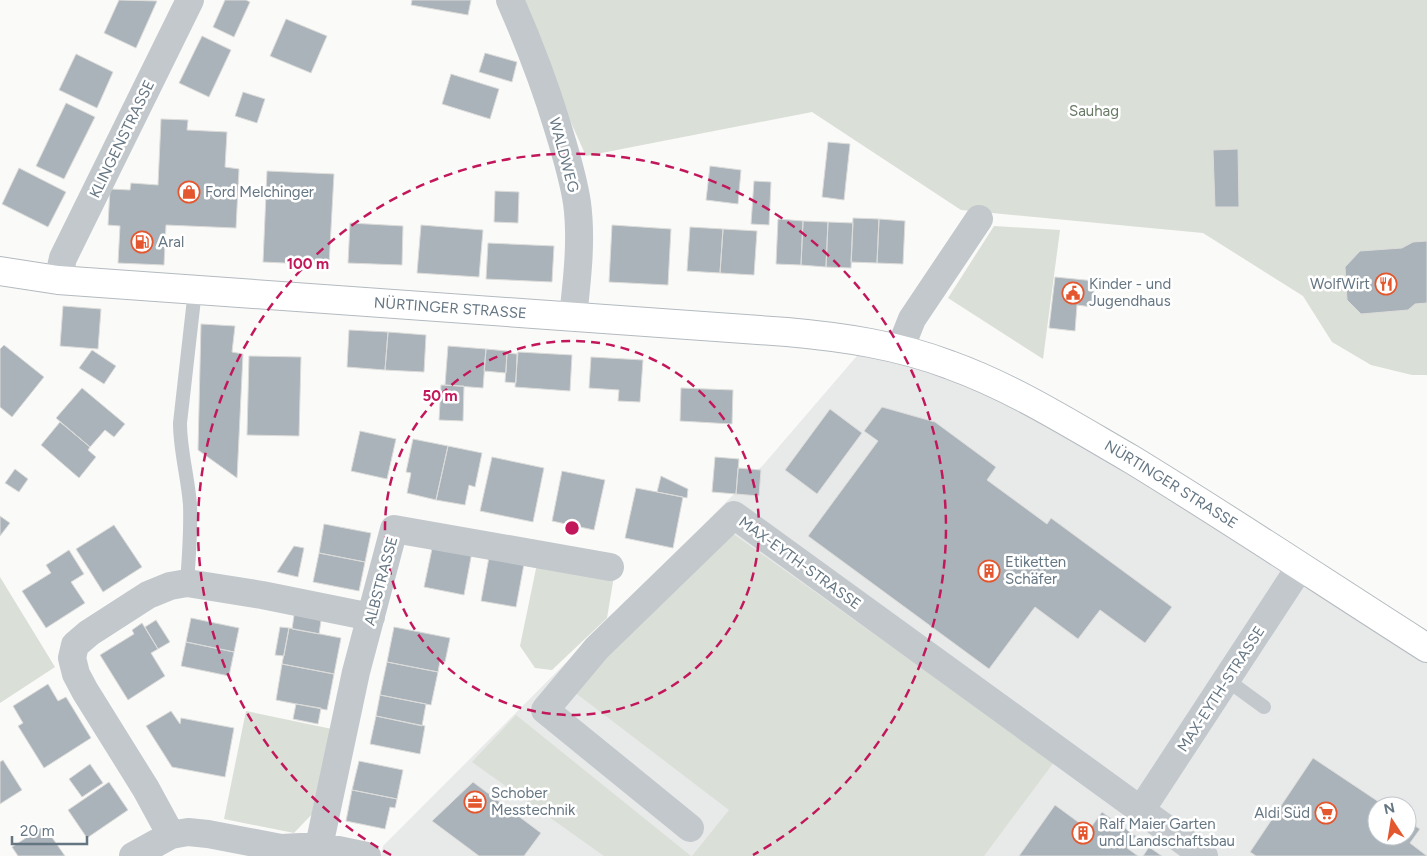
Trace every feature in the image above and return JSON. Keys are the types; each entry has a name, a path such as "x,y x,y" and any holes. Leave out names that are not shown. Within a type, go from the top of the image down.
{"main road":[{"name":"NÜRTINGER STRASSE","path":"0,271 58,280 788,332 830,336 900,350 949,364 1001,386 1078,428 1249,532 1427,648"}],"street":[{"name":"KLINGENSTRASSE","path":"58,280 63,258 190,0"},
{"name":"WALDWEG","path":"510,0 529,43 573,181 578,223 573,317"},
{"path":"900,350 912,319 979,219"},
{"name":"MAX-EYTH-STRASSE","path":"690,828 545,710 597,648 734,515 1204,856"},
{"name":"ALBSTRASSE","path":"319,846 352,689 394,529 610,567"},
{"name":"MAX-EYTH-STRASSE","path":"1141,810 1300,567"},
{"path":"171,835 146,789 76,674 72,658 75,645 88,633 148,595 170,586 187,583 262,595 371,617"},
{"path":"133,856 171,835 188,832 208,834 281,852 319,846 367,856"}],"lane":[{"path":"187,583 190,505 180,441 180,423 195,290"},
{"path":"1227,680 1264,707"}],"shaded area":[{"path":"868,343 949,364 1427,648 1427,856 381,856 383,846 764,464"}],"green space":[{"name":"Sauhag","path":"516,0 1427,0 1427,375 1412,375 1371,365 1332,342 1303,296 1203,233 961,210 812,112 586,156"},
{"path":"994,226 1060,230 1043,359 948,298"},
{"path":"732,533 1054,762 984,856 692,856 729,810 573,691"},
{"path":"538,559 614,576 607,618 552,670 535,668 520,646"},
{"path":"0,577 55,667 0,703"},
{"path":"246,711 332,729 314,812 294,833 224,819"},
{"path":"516,715 691,856 604,856 472,762"}],"building":[{"path":"119,0 157,1 136,48 104,33"},
{"path":"225,0 246,0 250,2 234,37 213,27"},
{"path":"412,0 471,0 468,15 411,5"},
{"path":"286,19 327,36 311,73 270,56"},
{"path":"202,36 231,50 209,97 179,83"},
{"path":"485,53 517,62 512,82 479,72"},
{"path":"76,54 113,72 97,108 59,90"},
{"path":"451,74 499,89 490,119 442,104"},
{"path":"243,92 265,99 257,123 235,116"},
{"path":"66,103 95,117 64,179 36,166"},
{"path":"161,119 188,120 187,130 227,132 225,167 239,169 236,228 166,225 164,265 118,263 120,226 108,225 110,189 130,190 131,183 158,185"},
{"path":"828,142 850,144 844,200 822,197"},
{"path":"1238,149 1239,207 1215,207 1213,150"},
{"path":"710,166 741,170 738,204 706,200"},
{"path":"19,168 66,192 48,227 2,204"},
{"path":"267,171 334,174 329,265 263,262"},
{"path":"754,181 771,182 769,225 751,224"},
{"path":"495,191 519,192 518,223 494,222"},
{"path":"853,218 879,219 877,263 851,262"},
{"path":"778,219 803,221 801,265 776,264"},
{"path":"879,219 905,221 903,264 877,263"},
{"path":"803,221 828,222 826,267 801,265"},
{"path":"828,222 853,223 851,268 826,267"},
{"path":"350,223 403,226 402,265 348,263"},
{"path":"421,225 483,230 479,277 417,273"},
{"path":"612,225 671,229 668,285 609,282"},
{"path":"690,227 723,229 720,273 687,271"},
{"path":"723,229 757,231 754,275 720,273"},
{"name":"WolfWirt","path":"1427,241 1427,303 1415,304 1408,310 1361,314 1347,300 1345,267 1360,251 1402,248 1413,242"},
{"path":"488,243 554,246 552,282 486,279"},
{"name":"Kinder - und Jugendhaus","path":"1055,277 1095,281 1092,307 1077,305 1075,331 1049,328"},
{"path":"63,306 101,309 98,349 60,346"},
{"path":"201,324 235,326 232,352 243,354 237,478 198,450"},
{"path":"349,330 388,332 385,370 347,367"},
{"path":"388,332 426,335 424,372 385,370"},
{"path":"4,345 44,377 12,417 0,407 0,349"},
{"path":"448,346 486,349 483,388 445,385"},
{"path":"486,349 507,351 506,373 484,371"},
{"path":"92,350 116,366 104,384 79,368"},
{"path":"518,352 572,355 570,391 515,387"},
{"path":"507,353 517,354 516,383 505,382"},
{"path":"249,356 301,357 299,436 247,435"},
{"path":"591,357 643,360 640,402 618,401 619,390 589,388"},
{"path":"441,385 464,386 463,421 439,420"},
{"path":"82,388 125,424 114,437 105,430 90,447 56,418"},
{"path":"681,388 733,390 732,424 680,421"},
{"name":"Etiketten Schäfer","path":"882,407 935,422 996,467 987,480 1047,524 1051,518 1172,607 1145,643 1100,610 1078,639 1035,607 989,669 808,536 878,441 864,431"},
{"path":"830,409 862,433 817,494 785,470"},
{"path":"60,422 90,447 88,450 96,457 79,478 41,445"},
{"path":"360,431 396,439 387,479 351,471"},
{"path":"413,439 448,446 436,500 407,493 411,473 406,472"},
{"path":"448,446 482,453 475,487 469,485 465,505 436,500"},
{"path":"492,457 544,468 533,522 480,511"},
{"path":"715,457 739,459 736,494 712,492"},
{"path":"738,468 761,470 759,496 736,494"},
{"path":"15,469 28,479 19,492 5,483"},
{"path":"562,471 605,480 594,530 552,521"},
{"path":"661,476 688,489 687,498 657,492"},
{"path":"636,488 683,497 673,548 625,538"},
{"path":"0,516 10,523 0,536"},
{"path":"324,524 371,533 365,562 319,553"},
{"path":"114,525 142,567 103,592 76,549"},
{"path":"433,544 472,552 464,595 424,587"},
{"path":"294,546 304,548 298,577 277,572"},
{"path":"69,550 84,574 71,582 85,603 46,628 22,591 51,573 46,565"},
{"path":"319,553 365,562 359,591 313,582"},
{"path":"489,557 524,564 516,607 481,601"},
{"path":"295,609 322,614 319,634 292,629"},
{"path":"191,618 239,628 234,652 186,642"},
{"path":"156,620 170,642 158,649 145,627"},
{"path":"142,623 158,649 151,653 165,676 128,700 100,655 134,634 132,630"},
{"path":"280,627 289,628 284,656 275,655"},
{"path":"394,627 450,638 445,662 440,661 438,672 387,662"},
{"path":"289,628 341,638 334,674 282,664"},
{"path":"186,642 234,652 229,676 181,666"},
{"path":"387,662 438,672 431,705 380,695"},
{"path":"282,664 334,674 327,710 276,700"},
{"path":"48,684 58,701 66,697 91,738 44,768 18,726 23,723 13,706"},
{"path":"380,695 426,704 422,726 376,716"},
{"path":"296,704 321,708 318,724 293,719"},
{"path":"171,711 180,724 181,718 234,728 225,777 172,767 146,726"},
{"path":"376,716 425,726 420,754 370,744"},
{"name":"Aldi Süd","path":"1313,758 1370,796 1367,796 1367,846 1414,846 1427,856 1256,856 1250,852"},
{"path":"3,760 22,790 0,804 0,762"},
{"path":"359,761 403,770 397,799 352,790"},
{"path":"90,764 103,783 82,797 69,779"},
{"path":"109,782 128,810 87,838 68,810"},
{"name":"Schober Messtechnik","path":"473,782 541,833 524,856 479,856 432,821"},
{"path":"352,790 397,799 395,808 390,807 385,829 346,821"},
{"name":"Ralf Maier Garten und Landschaftsbau","path":"1055,805 1089,830 1102,812 1136,836 1127,848 1138,856 1019,856"},
{"path":"44,826 65,856 18,856 12,847"},
{"name":"Ralf Maier Garten und Landschaftsbau","path":"1149,847 1162,856 1143,856"}],"place":[{"name":"Ford Melchinger","path":"189,192"},
{"name":"Aral","path":"142,242"},
{"name":"WolfWirt","path":"1386,284"},
{"name":"Kinder - und Jugendhaus","path":"1073,293"},
{"name":"Etiketten Schäfer","path":"989,571"},
{"name":"Schober Messtechnik","path":"475,802"},
{"name":"Aldi Süd","path":"1326,813"},
{"name":"Ralf Maier Garten und Landschaftsbau","path":"1083,833"}]}
